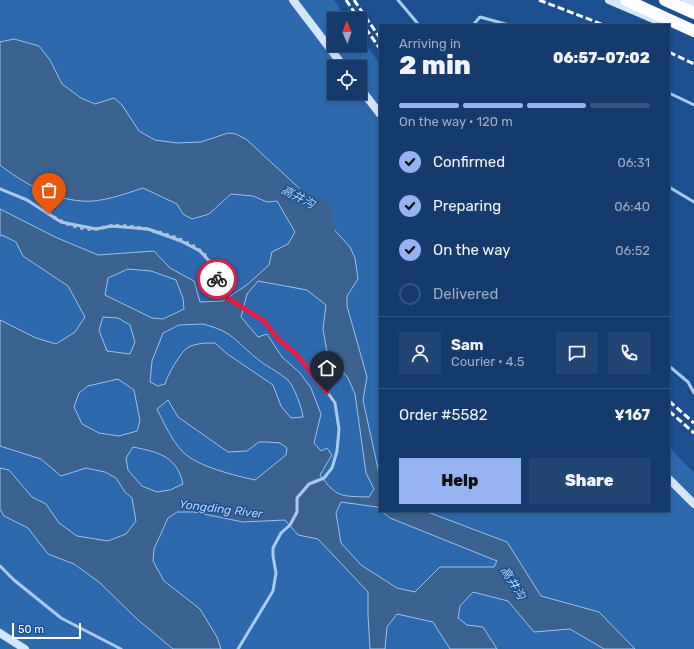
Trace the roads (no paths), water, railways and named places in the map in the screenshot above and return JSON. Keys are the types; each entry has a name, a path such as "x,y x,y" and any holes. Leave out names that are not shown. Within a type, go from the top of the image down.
{"highway":[{"path":"626,0 694,31"},
{"path":"665,0 694,13"}],"street":[{"path":"293,0 339,60"},
{"path":"610,0 666,24"},
{"path":"685,0 694,4"},
{"path":"670,26 694,37"},
{"path":"367,97 379,113"},
{"path":"670,480 694,504"},
{"path":"0,633 25,649"}],"lane":[{"path":"398,0 418,24"},
{"path":"474,24 480,17 505,24"},
{"path":"670,93 694,105"},
{"path":"670,188 694,202"},
{"path":"0,189 27,200 60,222 96,229 111,226 148,229 181,241 200,250 215,272 220,288 227,298 264,321 278,339 296,354 319,380 335,403 339,429 337,451 332,468 324,478 309,484 297,498 297,512 290,525 281,533 274,548 273,556 276,573 273,591 238,649"},
{"path":"670,367 688,382 694,393"},
{"path":"0,566 14,580 61,618 121,649"}],"water":[{"name":"Yongding River","path":"14,39 39,46 50,60 62,84 81,98 95,104 114,98 122,105 139,131 155,140 177,143 201,142 228,133 236,134 247,140 299,188 319,213 350,247 355,258 358,279 347,296 347,306 367,377 363,400 379,473 379,509 377,507 341,502 336,513 341,543 361,565 397,588 415,592 440,567 494,567 497,561 390,518 382,512 428,512 507,542 541,596 599,612 635,649 604,649 570,629 534,632 508,601 473,592 460,606 458,618 467,625 483,627 497,649 450,649 433,622 397,614 387,627 385,649 370,649 368,592 318,539 298,535 285,520 243,522 194,512 177,512 168,518 154,549 153,561 164,581 200,609 217,637 221,649 173,649 137,619 99,582 74,564 48,554 28,528 4,516 0,509 0,468 9,470 32,497 46,504 59,523 77,536 108,541 126,534 136,521 132,498 125,492 116,478 105,472 86,468 61,476 41,459 0,446 0,320 36,338 56,344 75,332 85,317 68,286 23,256 16,242 2,235 0,236 0,209 55,237 98,255 154,251 170,268 194,281 200,302 223,301 248,284 269,265 272,252 288,244 295,232 277,201 267,202 253,196 231,194 209,214 192,219 183,214 177,204 143,188 97,201 71,200 38,189 18,178 0,165 0,42","holes":["128,269 151,271 176,280 183,298 184,309 163,319 152,318 105,295 108,278","258,281 307,290 326,305 323,329 327,352 348,378 355,394 366,473 374,489 369,497 346,496 340,494 331,488 320,475 332,455 327,448 321,451 314,443 321,414 311,388 300,373 282,357 267,334 258,337 241,317 247,294","103,317 118,318 130,325 135,342 130,354 107,351 99,330","203,324 227,333 259,360 288,380 293,387 303,417 291,418 281,406 273,385 226,353 215,343 204,343 190,346 184,351 174,365 165,384 158,386 150,382 152,361 163,333 179,325","118,379 134,390 140,421 137,431 119,436 99,433 82,424 74,407 79,393 88,386","168,400 178,417 228,452 247,451 259,442 267,442 280,443 287,448 286,455 255,480 217,470 197,462 179,448 165,426 157,409","133,447 151,451 165,457 176,467 183,484 170,490 157,492 142,486 128,470 126,458"]}],"waterway":[{"name":"高井沟","path":"290,193 322,209 328,240"}],"railway":[{"path":"346,0 354,12"},
{"path":"354,0 379,37"},
{"path":"539,0 601,24"},
{"path":"367,30 379,48"},
{"path":"670,52 694,64"},
{"path":"670,402 694,423"},
{"path":"670,412 694,433"}]}
